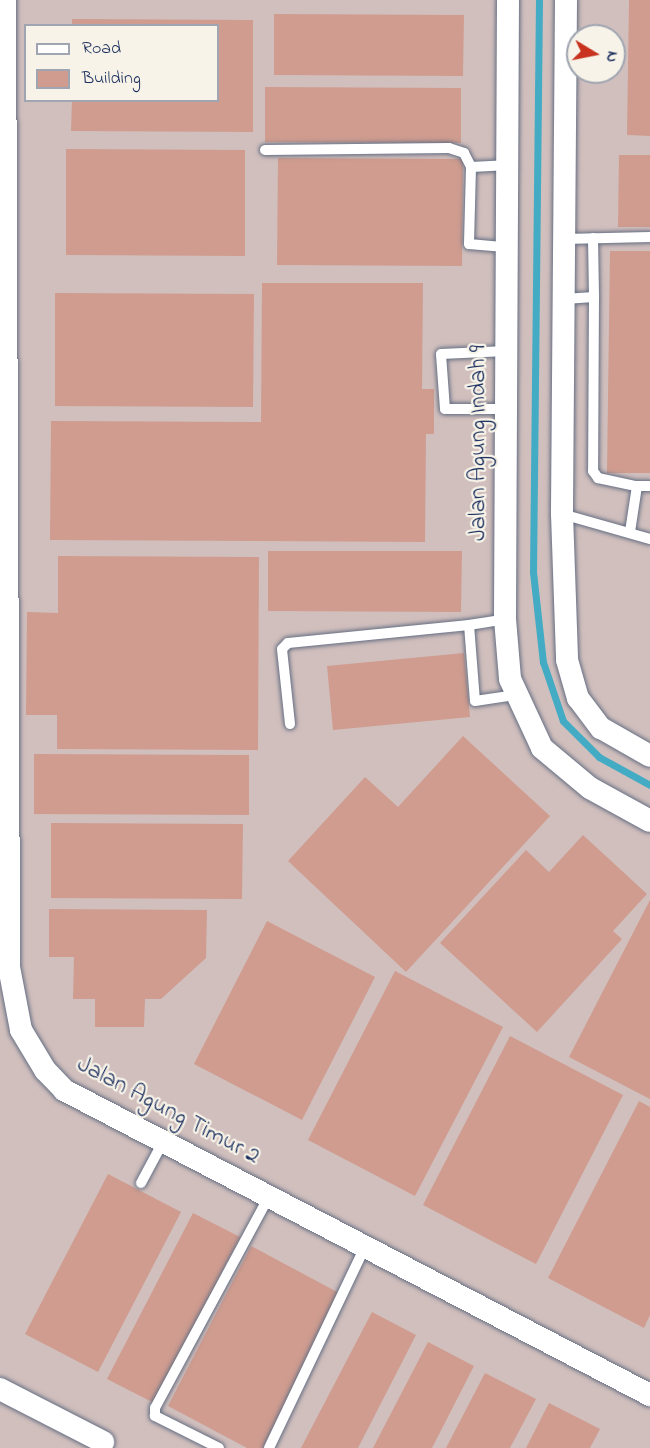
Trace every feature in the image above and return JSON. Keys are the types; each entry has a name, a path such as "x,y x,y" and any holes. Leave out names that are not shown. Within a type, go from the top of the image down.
{"street":[{"name":"Jalan Agung Timur 2","path":"5,0 9,967 21,1030 45,1070 64,1090 650,1395"},
{"name":"Jalan Agung Indah 9","path":"508,0 505,165 505,619 515,695 542,748 556,762 650,820"},
{"path":"566,0 562,514 567,660 578,698 601,728 650,756"},
{"path":"0,1389 109,1445"}],"lane":[{"path":"266,150 449,148 464,153 471,167 469,244 505,247"},
{"path":"471,167 505,165"},
{"path":"564,239 650,237"},
{"path":"593,238 593,471 598,478 637,486 650,486"},
{"path":"564,299 594,297"},
{"path":"506,351 441,354 445,408 506,409"},
{"path":"630,532 637,486"},
{"path":"562,514 650,539"},
{"path":"290,724 282,649 288,643 469,625 505,619"},
{"path":"469,625 475,701 515,695"},
{"path":"141,1183 164,1142"},
{"path":"219,1448 155,1416 154,1408 269,1196"},
{"path":"269,1448 365,1247"}],"shaded area":[{"path":"0,0 650,0 650,1448 0,1448"}],"building":[{"path":"629,0 650,0 650,136 627,135"},
{"path":"274,14 464,15 463,76 274,75"},
{"path":"72,19 253,20 253,132 71,131 72,102 219,102 219,24 72,24"},
{"path":"265,87 461,88 461,143 265,142"},
{"path":"66,149 245,150 245,256 66,255"},
{"path":"619,155 650,155 650,227 618,227"},
{"path":"278,158 463,159 462,266 277,265"},
{"path":"610,251 650,251 650,473 607,473"},
{"path":"262,283 423,283 422,389 434,389 434,434 426,434 425,542 50,540 51,421 261,422"},
{"path":"55,293 254,294 253,407 55,406"},
{"path":"268,551 462,551 461,612 268,611"},
{"path":"58,556 259,557 258,750 57,749 57,715 26,715 27,612 58,613"},
{"path":"464,653 470,717 333,730 327,666"},
{"path":"463,736 550,816 406,972 288,861 365,777 398,807"},
{"path":"34,754 249,755 249,815 34,814"},
{"path":"51,823 243,824 242,899 51,898"},
{"path":"583,835 647,894 613,931 622,939 537,1032 440,943 526,850 549,872"},
{"path":"650,900 650,1099 569,1057"},
{"path":"49,909 207,910 206,958 161,999 145,999 144,1027 95,1027 95,999 73,999 74,957 49,957"},
{"path":"267,921 375,977 302,1120 194,1064"},
{"path":"395,971 503,1027 415,1196 308,1140"},
{"path":"510,1036 623,1095 536,1264 423,1205"},
{"path":"639,1101 650,1107 650,1315 644,1328 548,1278"},
{"path":"108,1174 181,1212 98,1372 25,1334"},
{"path":"193,1213 240,1237 154,1403 107,1379"},
{"path":"251,1246 341,1294 263,1448 247,1448 168,1406"},
{"path":"372,1312 416,1335 358,1448 301,1448"},
{"path":"428,1342 474,1366 432,1448 373,1448"},
{"path":"485,1373 536,1399 510,1448 446,1448"},
{"path":"549,1403 600,1429 590,1448 526,1448"}],"waterway":[{"path":"539,0 533,572 543,662 563,721 599,757 650,785"}]}
